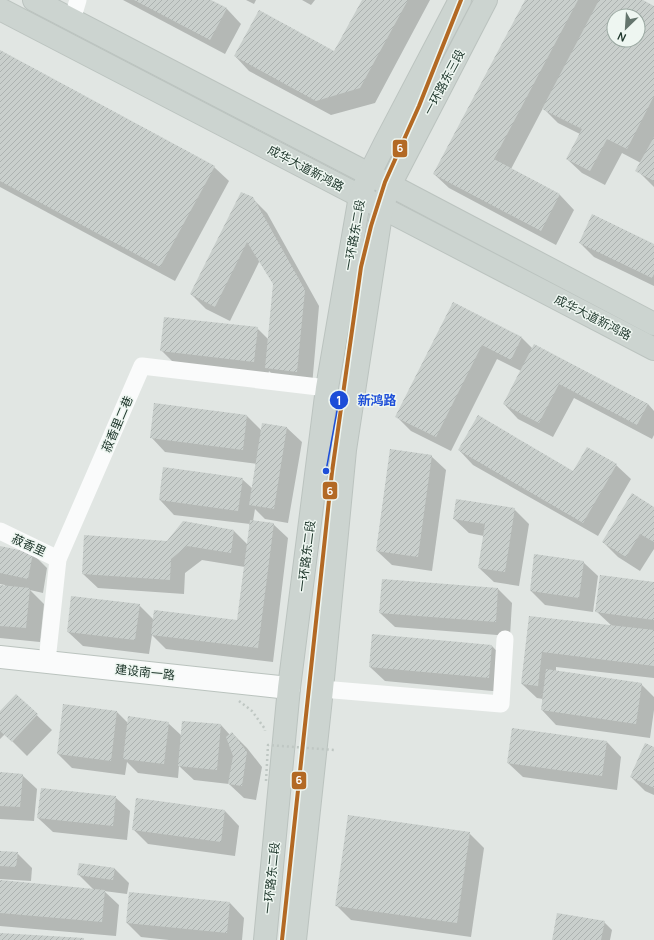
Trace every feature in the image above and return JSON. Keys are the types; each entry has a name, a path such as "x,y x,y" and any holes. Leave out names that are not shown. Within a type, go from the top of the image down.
{"main road":[{"name":"成华大道新鸿路","path":"34,0 75,10 369,175 654,324"},
{"name":"一环路东三段","path":"369,175 460,0"},
{"name":"一环路东三段","path":"390,185 486,0"},
{"name":"成华大道新鸿路","path":"0,9 654,349"},
{"name":"一环路东二段","path":"265,940 289,688 327,388 360,196 369,175"},
{"name":"一环路东二段","path":"295,940 322,689 345,450 382,208 390,185"}],"street":[{"name":"菽香里二巷","path":"47,661 58,559 142,366 327,388"},
{"name":"菽香里","path":"0,531 58,559"},
{"path":"322,689 501,704 505,639"},
{"name":"建设南一路","path":"0,657 289,688"}],"path":[{"path":"234,698 252,711 265,728 266,734"},
{"path":"266,781 267,740"},
{"path":"268,745 334,750"}],"building":[{"path":"134,0 211,0 227,8 210,40"},
{"path":"362,0 408,0 360,88 316,101 234,56 259,10 334,51"},
{"path":"525,0 578,0 494,159 560,194 541,231 433,174"},
{"path":"599,0 643,0 654,6 654,96 627,149 607,139 590,171 566,159 582,129 542,109"},
{"path":"0,50 215,166 160,267 0,181"},
{"path":"654,137 654,181 635,171"},
{"path":"241,192 253,197 305,290 297,372 265,368 273,284 247,242 215,307 190,294"},
{"path":"592,214 654,244 654,274 652,278 579,243"},
{"path":"453,302 522,337 511,360 482,345 436,437 395,417"},
{"path":"164,317 258,327 254,362 160,351"},
{"path":"534,344 648,404 637,425 559,384 539,423 503,404"},
{"path":"154,403 247,415 243,450 150,438"},
{"path":"478,415 573,471 587,447 617,464 583,523 458,450"},
{"path":"262,423 287,427 274,509 249,505"},
{"path":"390,449 432,455 418,557 376,551"},
{"path":"163,467 243,478 238,511 159,500"},
{"path":"632,493 654,507 654,542 640,534 626,557 602,542"},
{"path":"456,499 515,508 505,572 478,568 485,524 453,519"},
{"path":"250,520 274,523 258,648 151,635 154,610 237,620"},
{"path":"183,521 234,530 231,553 187,546 171,559 170,580 82,574 84,535 167,541"},
{"path":"0,546 33,553 28,579 0,573"},
{"path":"534,554 584,561 579,598 530,591"},
{"path":"600,575 654,582 654,620 595,612"},
{"path":"382,579 498,588 496,622 379,613"},
{"path":"0,585 30,588 26,628 0,626"},
{"path":"71,596 140,604 135,640 67,632"},
{"path":"529,616 654,630 654,666 542,652 538,686 521,684"},
{"path":"372,634 492,645 489,678 369,667"},
{"path":"546,669 642,683 636,724 541,710"},
{"path":"16,694 38,714 12,742 0,731 0,711"},
{"path":"63,704 117,711 111,761 57,754"},
{"path":"128,716 169,722 164,764 123,759"},
{"path":"182,721 221,724 217,770 178,766"},
{"path":"512,728 607,741 602,776 507,763"},
{"path":"232,732 247,752 242,786 228,784 233,756 226,737"},
{"path":"645,743 654,747 654,788 630,777"},
{"path":"0,772 23,774 20,807 0,806"},
{"path":"41,788 116,796 113,826 37,818"},
{"path":"136,798 225,810 221,842 132,830"},
{"path":"348,815 470,832 457,923 335,906"},
{"path":"0,851 18,852 16,867 0,866"},
{"path":"79,863 115,868 113,880 77,875"},
{"path":"0,880 105,890 102,922 0,913"},
{"path":"129,892 230,902 227,933 126,923"},
{"path":"557,913 605,921 601,940 552,940"},
{"path":"0,933 84,938 84,940 0,940"}],"transit line":[{"name":"6","path":"282,940 332,472 361,267 371,226 385,182 419,106 461,0"}],"place":[{"name":"新鸿路","path":"326,471"}]}
